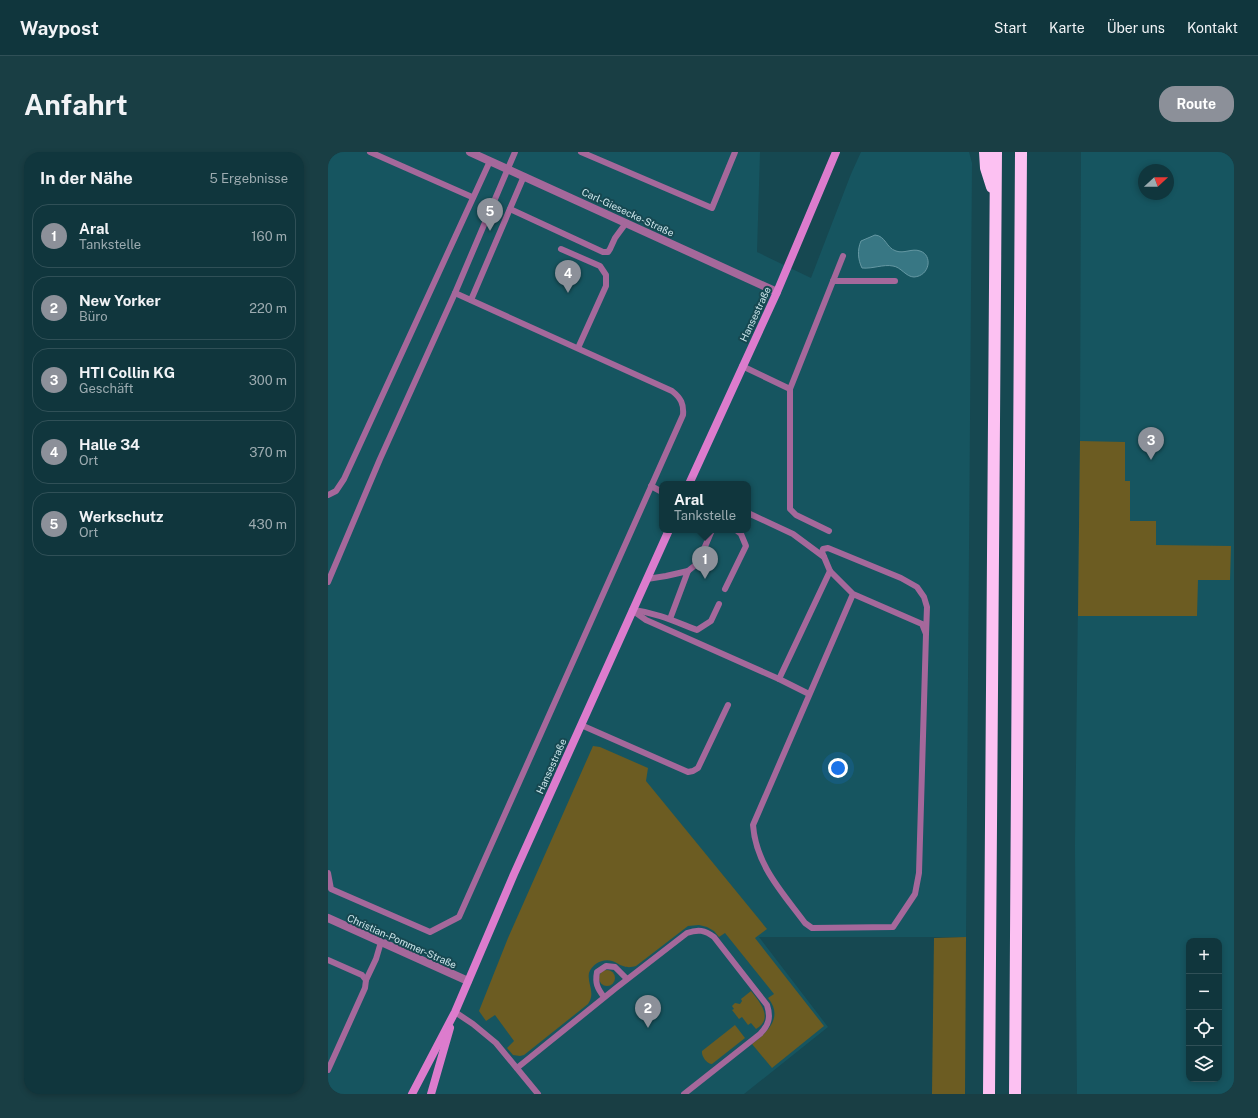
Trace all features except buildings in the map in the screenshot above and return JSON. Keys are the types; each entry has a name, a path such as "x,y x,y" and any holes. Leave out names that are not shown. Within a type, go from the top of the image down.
{"highway":[{"path":"985,152 986,168 996,198"},
{"path":"989,1094 996,152"},
{"path":"1015,1094 1021,152"}],"main road":[{"name":"Hansestraße","path":"690,481 777,292 836,152"},
{"name":"Hansestraße","path":"412,1094 455,1012 667,533"},
{"name":"Hansestraße","path":"431,1094 455,1012"}],"street":[{"name":"Carl-Giesecke-Straße","path":"470,152 777,292"},
{"name":"Christian-Pommer-Straße","path":"328,918 468,981"}],"lane":[{"path":"370,152 472,198"},
{"path":"328,582 380,459 455,292 515,152"},
{"path":"581,152 712,208 735,152"},
{"path":"328,495 336,491 344,479 490,161"},
{"path":"471,300 524,176"},
{"path":"510,209 603,252 608,252 615,238 626,223"},
{"path":"561,249 600,266 606,275 606,286 578,348"},
{"path":"829,531 796,516 790,509 790,389 843,256"},
{"path":"833,281 895,281"},
{"path":"328,873 331,889 430,932 459,917 682,415 682,402 679,396 658,383 455,292"},
{"path":"742,366 790,389"},
{"path":"651,486 659,490"},
{"path":"751,514 794,534 824,557"},
{"path":"704,549 711,533"},
{"path":"725,589 746,546 740,533"},
{"path":"853,594 753,825 754,838 760,858 768,873 805,923 812,928 893,927 916,894 919,873 927,607 924,597 917,587 901,578 828,548 823,549 822,552 830,571 853,594 922,624 926,634"},
{"path":"670,619 688,571 698,562"},
{"path":"647,579 688,571"},
{"path":"779,679 830,571"},
{"path":"632,610 649,612 697,630 711,621 719,604"},
{"path":"632,610 646,620 779,679 809,694"},
{"path":"581,725 688,772 698,768 728,705"},
{"path":"517,1068 686,932 701,930 707,932 714,938 767,1005 770,1016 765,1029 684,1094"},
{"path":"328,1070 365,988 366,980 376,959 381,942"},
{"path":"328,960 362,975 366,980"},
{"path":"604,997 595,981 598,972 606,966 615,967 627,979"},
{"path":"455,1012 473,1024 496,1043 538,1094"}],"shaded area":[{"path":"328,152 760,152 757,252 811,278 861,152 969,152 972,163 966,937 759,937 828,1027 744,1094 328,1094"},
{"path":"1081,152 1234,152 1234,1094 1077,1094 1075,846 1080,441"},
{"path":"875,235 882,238 896,251 902,252 917,250 924,253 927,257 928,265 924,273 919,276 911,277 899,268 893,266 862,268 858,255 861,241"},
{"path":"1080,441 1125,442 1125,481 1130,481 1130,521 1156,521 1156,545 1231,546 1230,580 1198,580 1197,616 1078,616"},
{"path":"593,746 600,747 648,768 646,781 767,929 755,938 824,1026 772,1068 752,1044 768,1030 772,1024 774,1018 773,1005 768,998 774,994 725,933 719,937 714,931 699,925 688,926 636,966 622,966 609,960 595,964 589,973 591,996 588,1004 524,1055 513,1055 507,1048 514,1041 495,1015 486,1021 479,1011 508,938"},
{"path":"966,937 965,1094 932,1094 934,938"},
{"path":"604,970 610,970 615,975 613,984 610,986 604,986 599,981 599,975"},
{"path":"751,991 764,1010 765,1015 761,1025 756,1029 751,1023 748,1025 742,1017 739,1019 732,1010 734,1009 732,1006 735,1003 740,1004 742,1001 741,999"},
{"path":"735,1025 745,1038 712,1064 708,1063 703,1057 702,1051"}],"place":[{"name":"Werkschutz","path":"490,231"},
{"name":"Halle 34","path":"568,293"},
{"name":"HTI Collin KG","path":"1151,460"},
{"name":"Aral","path":"705,579"},
{"name":"New Yorker","path":"648,1028"}]}
